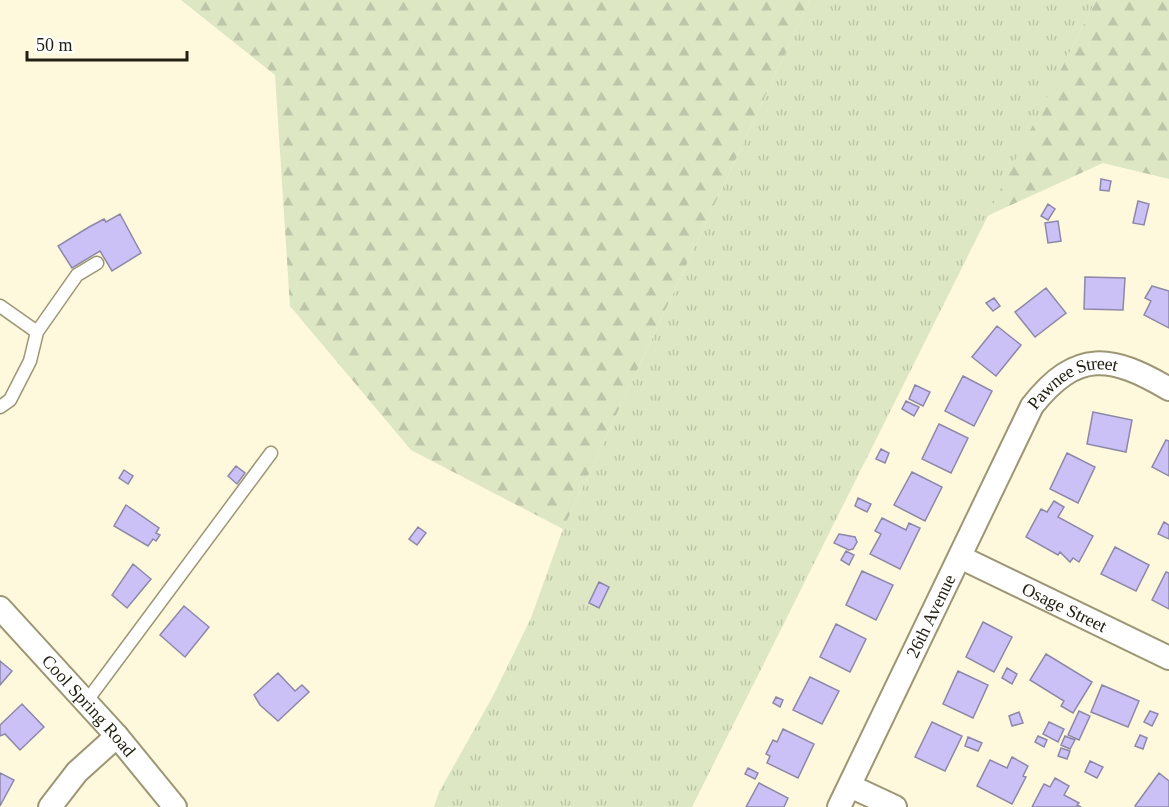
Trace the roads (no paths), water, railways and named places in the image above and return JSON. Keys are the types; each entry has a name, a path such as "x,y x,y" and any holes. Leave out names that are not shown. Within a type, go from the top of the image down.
{"street":[{"name":"Pawnee Street","path":"1021,426 1032,406 1052,384 1089,365 1104,361 1138,371 1169,389"},
{"name":"26th Avenue","path":"839,807 1021,426"},
{"name":"Osage Street","path":"960,556 1169,658"},
{"name":"Cool Spring Road","path":"0,608 117,736 175,807"},
{"path":"50,807 77,772 117,736"},
{"path":"850,786 896,807"}],"lane":[{"path":"0,407 10,400 30,361 37,332 77,275 97,263"},
{"path":"0,306 37,332"},
{"path":"86,702 271,453"}]}
